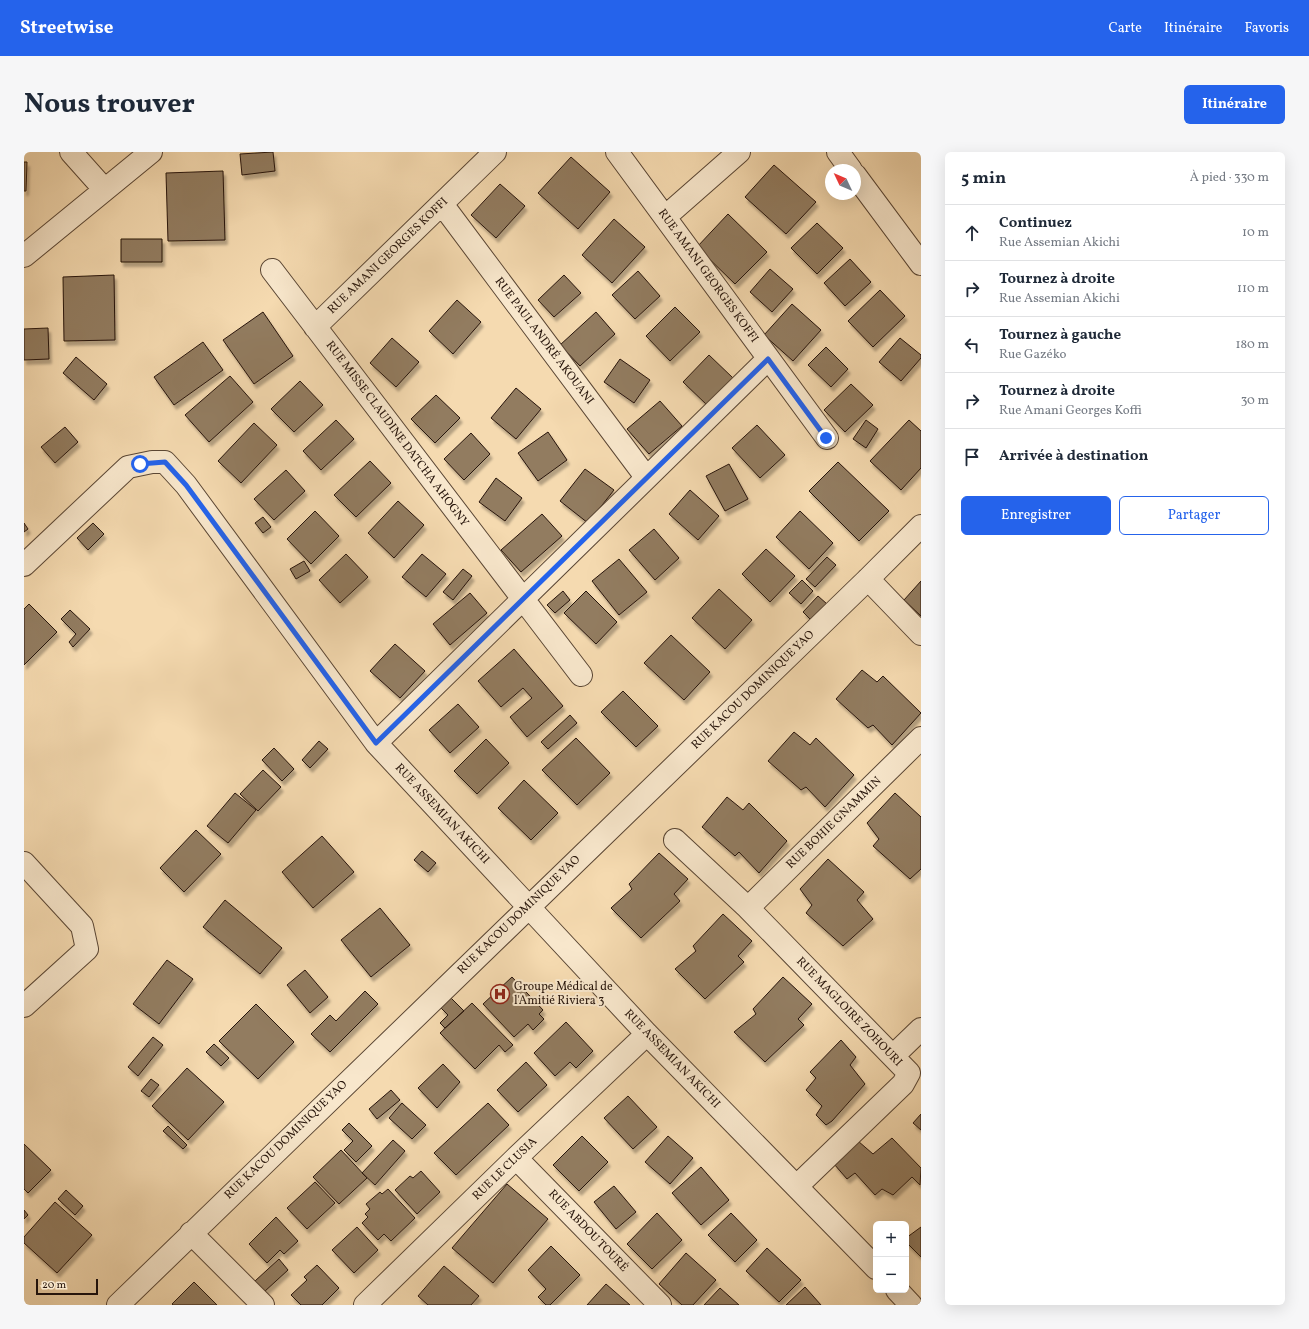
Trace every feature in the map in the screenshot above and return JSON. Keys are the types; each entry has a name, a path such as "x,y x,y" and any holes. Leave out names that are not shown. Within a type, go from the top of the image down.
{"street":[{"path":"71,152 104,189"},
{"path":"24,256 151,152"},
{"name":"RUE AMANI GEORGES KOFFI","path":"315,327 495,152"},
{"name":"RUE AMANI GEORGES KOFFI","path":"617,152 826,438"},
{"path":"665,217 739,152"},
{"path":"838,152 847,164"},
{"path":"861,183 921,264"},
{"name":"RUE PAUL ANDRÉ AKOUANI","path":"442,204 646,477"},
{"name":"RUE MISSE CLAUDINE DATCHA AHOGNY","path":"272,270 581,675"},
{"path":"376,743 768,359"},
{"name":"RUE ASSEMIAN AKICHI","path":"24,565 128,467 152,462 165,462 186,485 376,743 647,1034 873,1265"},
{"name":"RUE KACOU DOMINIQUE YAO","path":"118,1305 198,1239 528,906 868,579 921,526"},
{"path":"868,579 921,634"},
{"name":"RUE BOHIE GNAMMIN","path":"748,908 921,738"},
{"name":"RUE MAGLOIRE ZOHOURI","path":"675,840 748,908 909,1073 903,1084 797,1186"},
{"path":"24,863 82,926 87,948 24,1006"},
{"path":"893,1056 921,1028"},
{"name":"RUE LE CLUSIA","path":"365,1305 516,1158 647,1034"},
{"name":"RUE ABDOU TOURÉ","path":"516,1158 660,1305"},
{"path":"198,1239 263,1305"},
{"path":"900,1293 912,1305"}],"building":[{"path":"273,152 275,171 242,175 240,154"},
{"path":"571,157 610,192 578,229 538,193"},
{"path":"24,162 27,162 26,191 24,191"},
{"path":"774,165 816,202 786,234 745,197"},
{"path":"223,171 225,240 168,241 166,173"},
{"path":"500,184 525,206 496,238 471,215"},
{"path":"728,214 767,252 735,284 697,247"},
{"path":"614,219 645,247 612,283 582,255"},
{"path":"817,223 843,248 817,274 791,248"},
{"path":"121,239 162,239 162,262 121,262"},
{"path":"850,259 871,282 845,306 824,283"},
{"path":"770,269 793,289 772,312 750,292"},
{"path":"638,271 660,296 635,319 612,295"},
{"path":"114,275 115,340 64,341 63,277"},
{"path":"564,275 581,293 554,317 538,300"},
{"path":"880,290 905,316 873,347 848,321"},
{"path":"457,300 481,322 453,354 429,331"},
{"path":"792,304 821,330 793,361 764,335"},
{"path":"675,307 700,332 670,361 646,336"},
{"path":"263,312 293,356 254,384 223,340"},
{"path":"596,312 615,334 580,366 560,345"},
{"path":"48,328 49,359 24,360 24,329"},
{"path":"392,338 419,362 396,387 370,363"},
{"path":"900,338 921,355 921,358 901,381 879,362"},
{"path":"203,342 223,370 174,405 154,377"},
{"path":"826,347 848,369 831,387 808,365"},
{"path":"709,355 733,378 707,405 683,382"},
{"path":"76,357 107,384 94,400 63,373"},
{"path":"620,359 650,380 634,403 604,382"},
{"path":"230,376 253,402 209,442 185,415"},
{"path":"300,381 323,405 294,432 271,409"},
{"path":"851,384 873,405 845,432 824,410"},
{"path":"516,388 541,409 516,439 491,418"},
{"path":"436,395 460,418 435,443 411,419"},
{"path":"660,401 682,426 649,454 627,429"},
{"path":"336,420 354,439 321,470 303,451"},
{"path":"866,420 878,429 866,448 853,439"},
{"path":"909,420 921,431 921,468 901,490 870,461"},
{"path":"254,423 277,445 241,483 218,461"},
{"path":"757,425 785,455 760,478 732,448"},
{"path":"65,427 78,442 55,463 41,447"},
{"path":"548,432 567,460 538,481 518,453"},
{"path":"471,433 490,454 464,480 444,459"},
{"path":"370,461 391,483 356,517 334,495"},
{"path":"838,462 889,511 859,541 809,491"},
{"path":"729,464 748,499 725,511 706,476"},
{"path":"585,469 614,490 588,523 560,501"},
{"path":"286,470 305,491 274,520 254,499"},
{"path":"496,478 522,498 505,521 479,502"},
{"path":"690,490 719,516 698,540 669,514"},
{"path":"398,501 424,525 394,558 368,533"},
{"path":"315,511 339,536 311,564 287,539"},
{"path":"800,511 833,543 809,569 776,537"},
{"path":"542,514 562,536 521,572 501,550"},
{"path":"263,517 271,527 263,533 255,523"},
{"path":"24,523 28,529 24,532"},
{"path":"93,523 104,534 88,550 77,538"},
{"path":"654,529 679,558 655,580 629,550"},
{"path":"766,549 795,576 770,602 742,574"},
{"path":"346,554 368,577 340,603 319,580"},
{"path":"422,554 446,574 426,597 402,577"},
{"path":"827,557 836,565 815,587 806,579"},
{"path":"619,559 647,592 619,615 592,581"},
{"path":"304,561 310,571 296,579 290,569"},
{"path":"463,569 472,576 453,600 443,592"},
{"path":"802,580 813,591 801,604 789,593"},
{"path":"921,581 921,616 904,600"},
{"path":"719,589 752,620 725,649 692,618"},
{"path":"563,591 570,600 555,613 547,605"},
{"path":"586,591 617,622 596,644 564,613"},
{"path":"470,593 487,613 450,645 433,624"},
{"path":"818,596 827,604 811,620 803,612"},
{"path":"29,604 57,632 24,665 24,609"},
{"path":"70,610 90,629 73,647 69,642 76,634 61,619"},
{"path":"671,635 710,672 684,700 644,663"},
{"path":"395,644 425,671 400,698 370,671"},
{"path":"514,649 563,706 527,737 510,717 532,698 523,688 501,707 478,681"},
{"path":"862,670 877,682 883,676 921,713 892,745 873,725 868,728 836,699"},
{"path":"623,691 658,726 636,747 601,712"},
{"path":"458,704 479,727 450,753 429,730"},
{"path":"570,715 577,723 548,749 541,742"},
{"path":"794,732 810,745 816,738 854,775 825,807 806,787 801,790 768,761"},
{"path":"576,738 610,773 577,805 542,770"},
{"path":"486,739 509,763 477,794 454,771"},
{"path":"319,741 328,749 310,768 302,760"},
{"path":"274,748 294,769 282,781 262,760"},
{"path":"263,770 281,787 258,811 240,794"},
{"path":"524,780 558,813 531,840 498,808"},
{"path":"235,793 256,810 228,843 207,826"},
{"path":"895,793 921,817 921,869 910,879 873,846 879,839 867,823"},
{"path":"727,797 743,810 749,803 787,841 759,873 739,852 735,856 702,827"},
{"path":"196,830 221,854 184,892 160,868"},
{"path":"322,836 354,872 313,908 282,872"},
{"path":"422,851 436,863 428,872 414,860"},
{"path":"659,853 688,879 674,894 680,901 641,938 611,908 632,889 629,884"},
{"path":"828,859 864,892 857,900 873,919 843,946 806,913 812,905 800,889"},
{"path":"225,900 282,948 260,974 203,927"},
{"path":"380,908 410,945 371,977 341,940"},
{"path":"723,914 752,941 738,956 744,962 705,999 675,969 696,951 693,946"},
{"path":"167,960 193,979 159,1024 133,1004"},
{"path":"305,970 328,997 310,1013 287,985"},
{"path":"512,977 543,1010 539,1014 544,1019 533,1030 528,1024 514,1037 483,1004"},
{"path":"783,977 812,1004 798,1019 804,1025 765,1062 734,1032 756,1014 753,1009"},
{"path":"365,991 378,1004 330,1052 311,1034 330,1015 336,1021"},
{"path":"451,998 464,1011 445,1028 440,1023 448,1015 441,1008"},
{"path":"472,1003 513,1045 505,1052 499,1045 475,1069 440,1033"},
{"path":"256,1004 294,1042 258,1079 219,1041"},
{"path":"566,1022 593,1051 576,1068 570,1062 555,1076 534,1053"},
{"path":"153,1037 163,1045 138,1076 128,1067"},
{"path":"841,1040 856,1057 850,1065 865,1084 832,1121 826,1125 816,1115 822,1106 806,1090 816,1078 810,1072"},
{"path":"214,1044 229,1058 221,1066 206,1052"},
{"path":"526,1062 547,1085 518,1112 497,1090"},
{"path":"443,1064 460,1082 437,1108 418,1088"},
{"path":"187,1068 224,1102 188,1140 152,1106"},
{"path":"151,1079 159,1085 149,1097 141,1091"},
{"path":"391,1090 400,1100 377,1119 369,1109"},
{"path":"628,1096 657,1127 633,1149 604,1118"},
{"path":"402,1103 426,1125 412,1139 389,1118"},
{"path":"488,1103 509,1125 456,1175 434,1153"},
{"path":"921,1114 921,1130 913,1123"},
{"path":"349,1123 372,1146 356,1162 344,1150 353,1141 342,1130"},
{"path":"168,1126 187,1145 183,1149 163,1131"},
{"path":"582,1136 608,1162 579,1191 553,1165"},
{"path":"668,1136 693,1158 670,1184 645,1162"},
{"path":"892,1138 921,1168 920,1185 912,1177 893,1195 882,1189 875,1195 855,1173 847,1179 834,1164 858,1141 873,1154"},
{"path":"393,1140 405,1151 375,1185 362,1173"},
{"path":"24,1144 51,1170 28,1193 24,1189"},
{"path":"341,1150 367,1178 339,1204 313,1177"},
{"path":"701,1167 729,1200 701,1225 672,1193"},
{"path":"421,1171 440,1192 417,1214 395,1190 410,1176 413,1178"},
{"path":"315,1182 335,1203 307,1229 287,1208"},
{"path":"507,1184 548,1219 493,1283 452,1248"},
{"path":"614,1186 636,1212 616,1229 594,1202"},
{"path":"388,1189 415,1218 391,1241 384,1234 378,1240 362,1223 368,1217 365,1214 370,1209 366,1204 380,1192 382,1194"},
{"path":"66,1190 83,1206 75,1215 58,1199"},
{"path":"55,1202 92,1235 57,1273 24,1243 24,1237"},
{"path":"24,1210 28,1215 24,1219"},
{"path":"657,1213 682,1240 652,1269 627,1244"},
{"path":"731,1213 757,1240 735,1262 708,1235"},
{"path":"276,1217 298,1241 284,1254 280,1250 267,1263 249,1244"},
{"path":"357,1227 378,1250 354,1273 332,1250"},
{"path":"921,1227 921,1257 909,1245 909,1236"},
{"path":"551,1246 580,1275 550,1305 546,1305 538,1297 546,1289 528,1270"},
{"path":"767,1248 801,1280 779,1302 746,1271"},
{"path":"686,1253 716,1280 693,1305 682,1305 659,1284"},
{"path":"279,1259 288,1270 264,1292 255,1281"},
{"path":"317,1265 339,1288 322,1305 301,1305 291,1295 307,1280 304,1277"},
{"path":"444,1266 479,1296 471,1305 428,1305 418,1296"},
{"path":"194,1282 217,1305 172,1304"},
{"path":"606,1284 630,1305 587,1305"},
{"path":"805,1287 821,1305 786,1305"},
{"path":"720,1288 739,1305 704,1305"}],"place":[{"name":"Groupe Médical de l'Amitié Riviera 3","path":"500,994"}],"route":[{"path":"140,464 165,462 186,485 376,743 768,359 826,438"}]}
